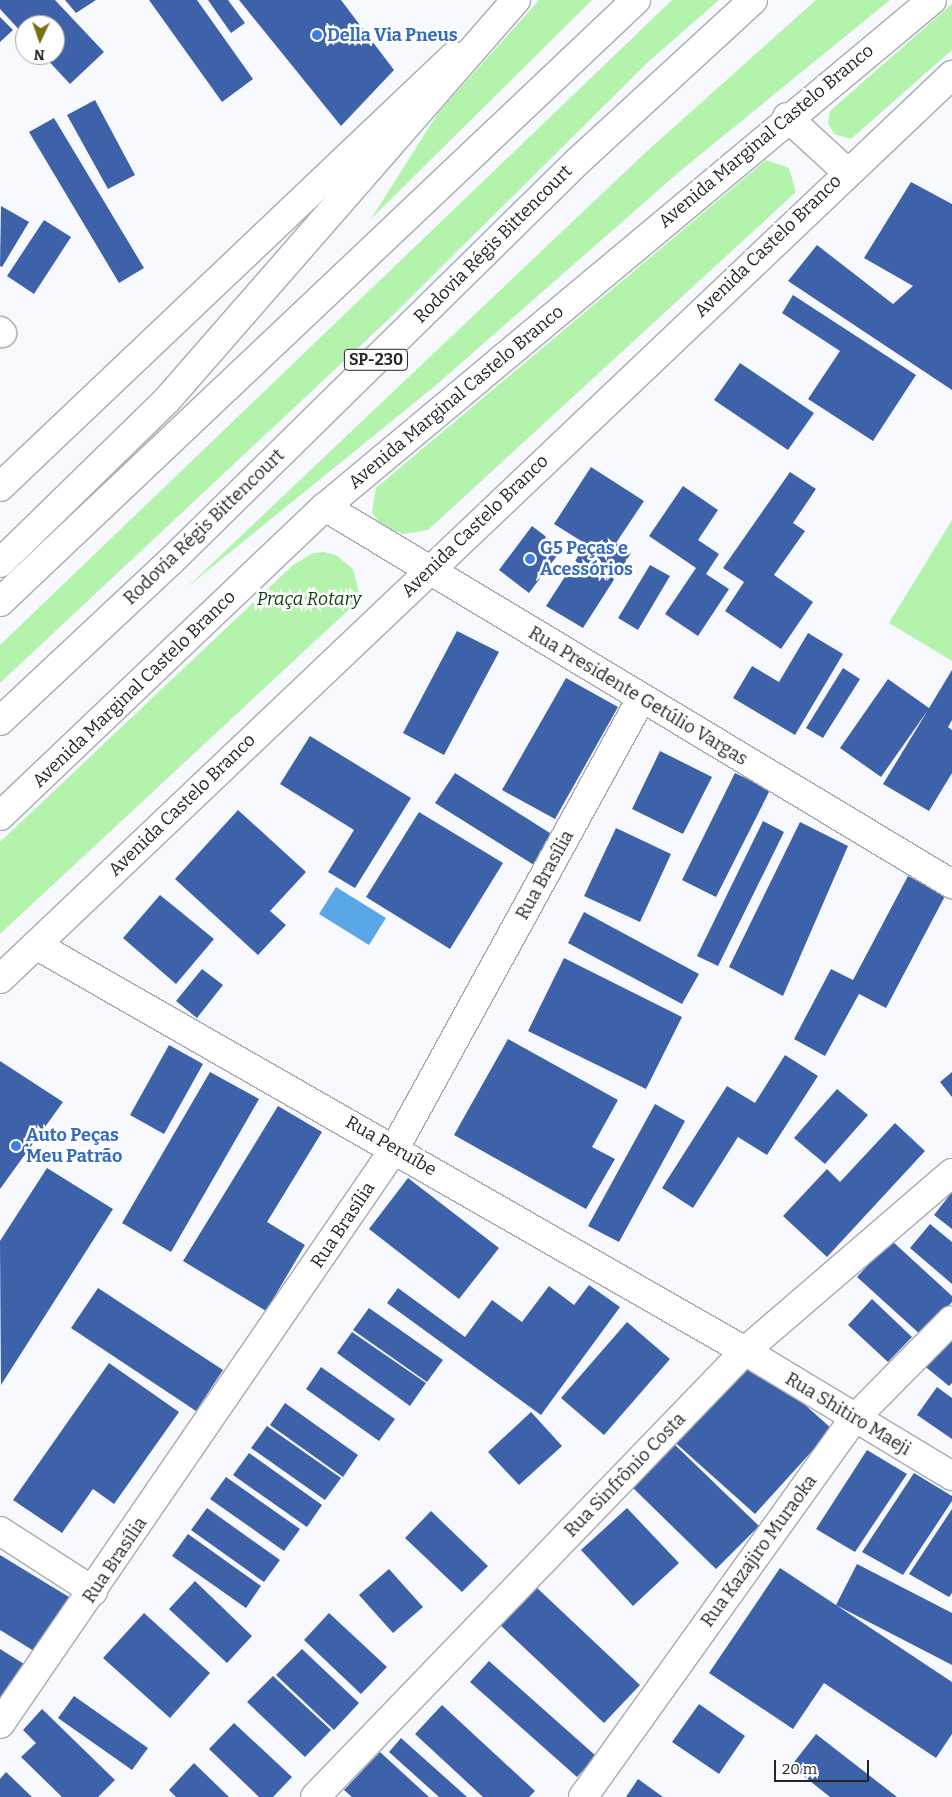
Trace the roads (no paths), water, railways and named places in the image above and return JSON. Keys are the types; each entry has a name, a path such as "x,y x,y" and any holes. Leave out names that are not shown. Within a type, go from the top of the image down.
{"main road":[{"path":"0,487 514,0"},
{"path":"0,562 167,400 514,0"},
{"path":"0,602 636,0"},
{"name":"Rodovia Régis Bittencourt","path":"0,721 170,562 577,162 753,0"},
{"name":"Avenida Marginal Castelo Branco","path":"0,816 325,507 787,117 932,0"},
{"name":"Avenida Castelo Branco","path":"0,979 847,172 952,75"},
{"path":"787,117 847,172"},
{"name":"Rua Presidente Getúlio Vargas","path":"325,507 641,699 952,884"},
{"name":"Rua Brasília","path":"0,1724 395,1148 641,699"},
{"name":"Rua Peruíbe","path":"36,945 395,1148 745,1350"},
{"name":"Rua Sinfrônio Costa","path":"316,1797 745,1350 952,1173"},
{"name":"Rua Kazajiro Muraoka","path":"583,1797 854,1419 952,1320"},
{"name":"Rua Shitiro Maeji","path":"745,1350 854,1419 952,1476"},
{"path":"0,1531 93,1591"}],"water":[{"path":"336,887 386,918 369,945 319,914"}],"place":[{"name":"Della Via Pneus","path":"317,35"},
{"name":"G5 Peças e Acessórios","path":"530,559"},
{"name":"Auto Peças Meu Patrão","path":"16,1146"}],"park label":[{"name":"Praça Rotary","path":"309,599"}]}
